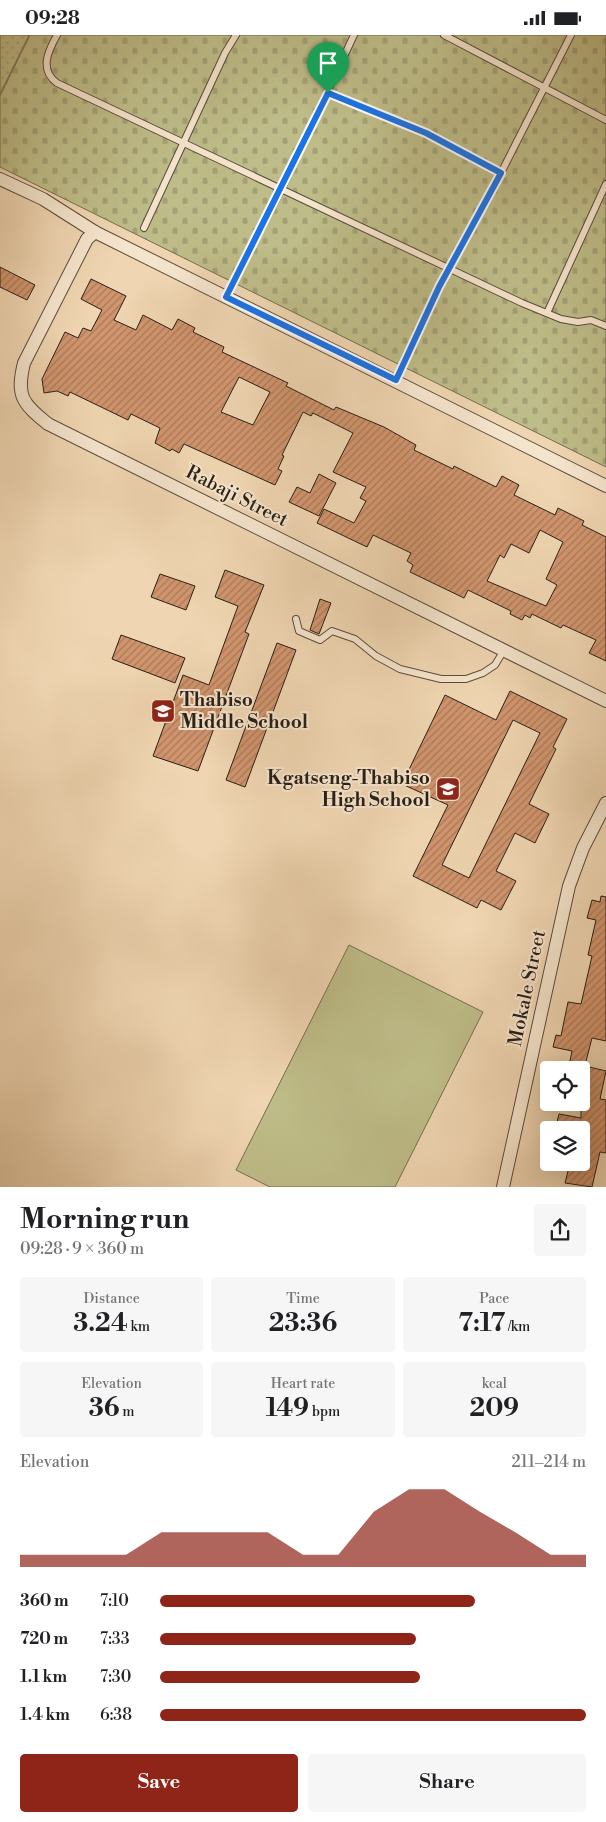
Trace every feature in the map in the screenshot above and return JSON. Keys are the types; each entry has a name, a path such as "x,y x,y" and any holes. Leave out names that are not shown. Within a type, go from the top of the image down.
{"street":[{"path":"0,179 43,199 95,232 606,486"},
{"name":"Rabaji Street","path":"95,232 87,239 24,363 20,383 21,393 35,414 48,424 606,701"},
{"name":"Mokale Street","path":"503,1187 569,886 583,848 606,803"}],"lane":[{"path":"57,35 47,56 47,70 53,80 547,313 578,323 592,320 606,326"},
{"path":"144,228 225,53 236,35"},
{"path":"226,297 282,188 354,35"},
{"path":"444,35 606,121"},
{"path":"396,380 449,268 501,173 571,35"},
{"path":"328,93 426,133 501,173"},
{"path":"547,313 606,184"},
{"path":"296,619 299,631 308,637 320,640 332,631 354,639 400,669 441,679 466,679 484,673 495,665 504,650"}],"green space":[{"path":"0,35 29,35 0,94"},
{"path":"30,35 606,35 606,467 0,167 0,96"},
{"path":"349,945 483,1012 395,1187 270,1187 236,1170"}],"building":[{"path":"0,267 35,285 27,300 0,287"},
{"path":"91,279 126,296 114,320 136,330 143,315 172,330 178,319 195,328 193,332 224,347 222,352 288,383 286,386 334,410 336,407 384,427 416,445 414,450 453,469 454,466 496,487 502,476 519,485 514,495 555,515 558,508 584,521 582,525 606,537 606,661 589,653 596,640 563,625 561,628 532,614 530,618 525,615 522,620 510,614 511,611 468,590 464,598 410,572 413,565 407,561 411,553 373,535 367,547 317,523 324,509 354,523 366,501 360,498 366,487 333,472 353,433 313,413 311,416 303,412 282,455 284,456 278,469 282,471 275,485 184,444 179,453 172,449 170,451 155,443 160,428 131,414 128,420 70,392 68,396 57,391 44,393 42,379 65,332 78,338 83,328 91,331 102,310 81,299","holes":["239,377 270,392 253,425 221,412","540,530 563,542 546,579 557,585 546,606 487,581 500,555 504,558 511,544 529,553"]},
{"path":"319,474 336,483 319,516 289,502 297,487 310,493"},
{"path":"225,570 264,585 245,632 249,634 198,771 153,756 183,675 209,685 238,606 215,597"},
{"path":"160,574 195,586 186,610 151,597"},
{"path":"320,599 331,603 319,634 310,630"},
{"path":"121,635 185,658 175,683 112,659"},
{"path":"277,643 296,650 245,787 226,780"},
{"path":"510,691 567,719 553,747 556,749 529,804 549,814 535,843 515,833 496,871 516,881 501,910 481,900 477,908 413,876 448,805 402,784 445,695 496,720","holes":["513,720 540,733 469,878 442,865"]},
{"path":"601,896 606,897 606,1041 592,1038 586,1061 570,1061 572,1051 553,1047 556,1035 561,1036 568,1002 581,1004 592,956 588,955 596,920 587,918 592,900 600,902"},
{"path":"590,1067 606,1071 600,1099 606,1100 606,1153 600,1152 592,1187 565,1183 568,1171 590,1171 590,1121 557,1121 559,1114 581,1118 581,1111 590,1111"}],"place":[{"name":"Thabiso Middle School","path":"163,711"},
{"name":"Kgatseng-Thabiso High School","path":"448,789"}],"route":[{"path":"328,93 373,113 426,133 501,173 439,287 396,380 226,297 328,93"}]}
